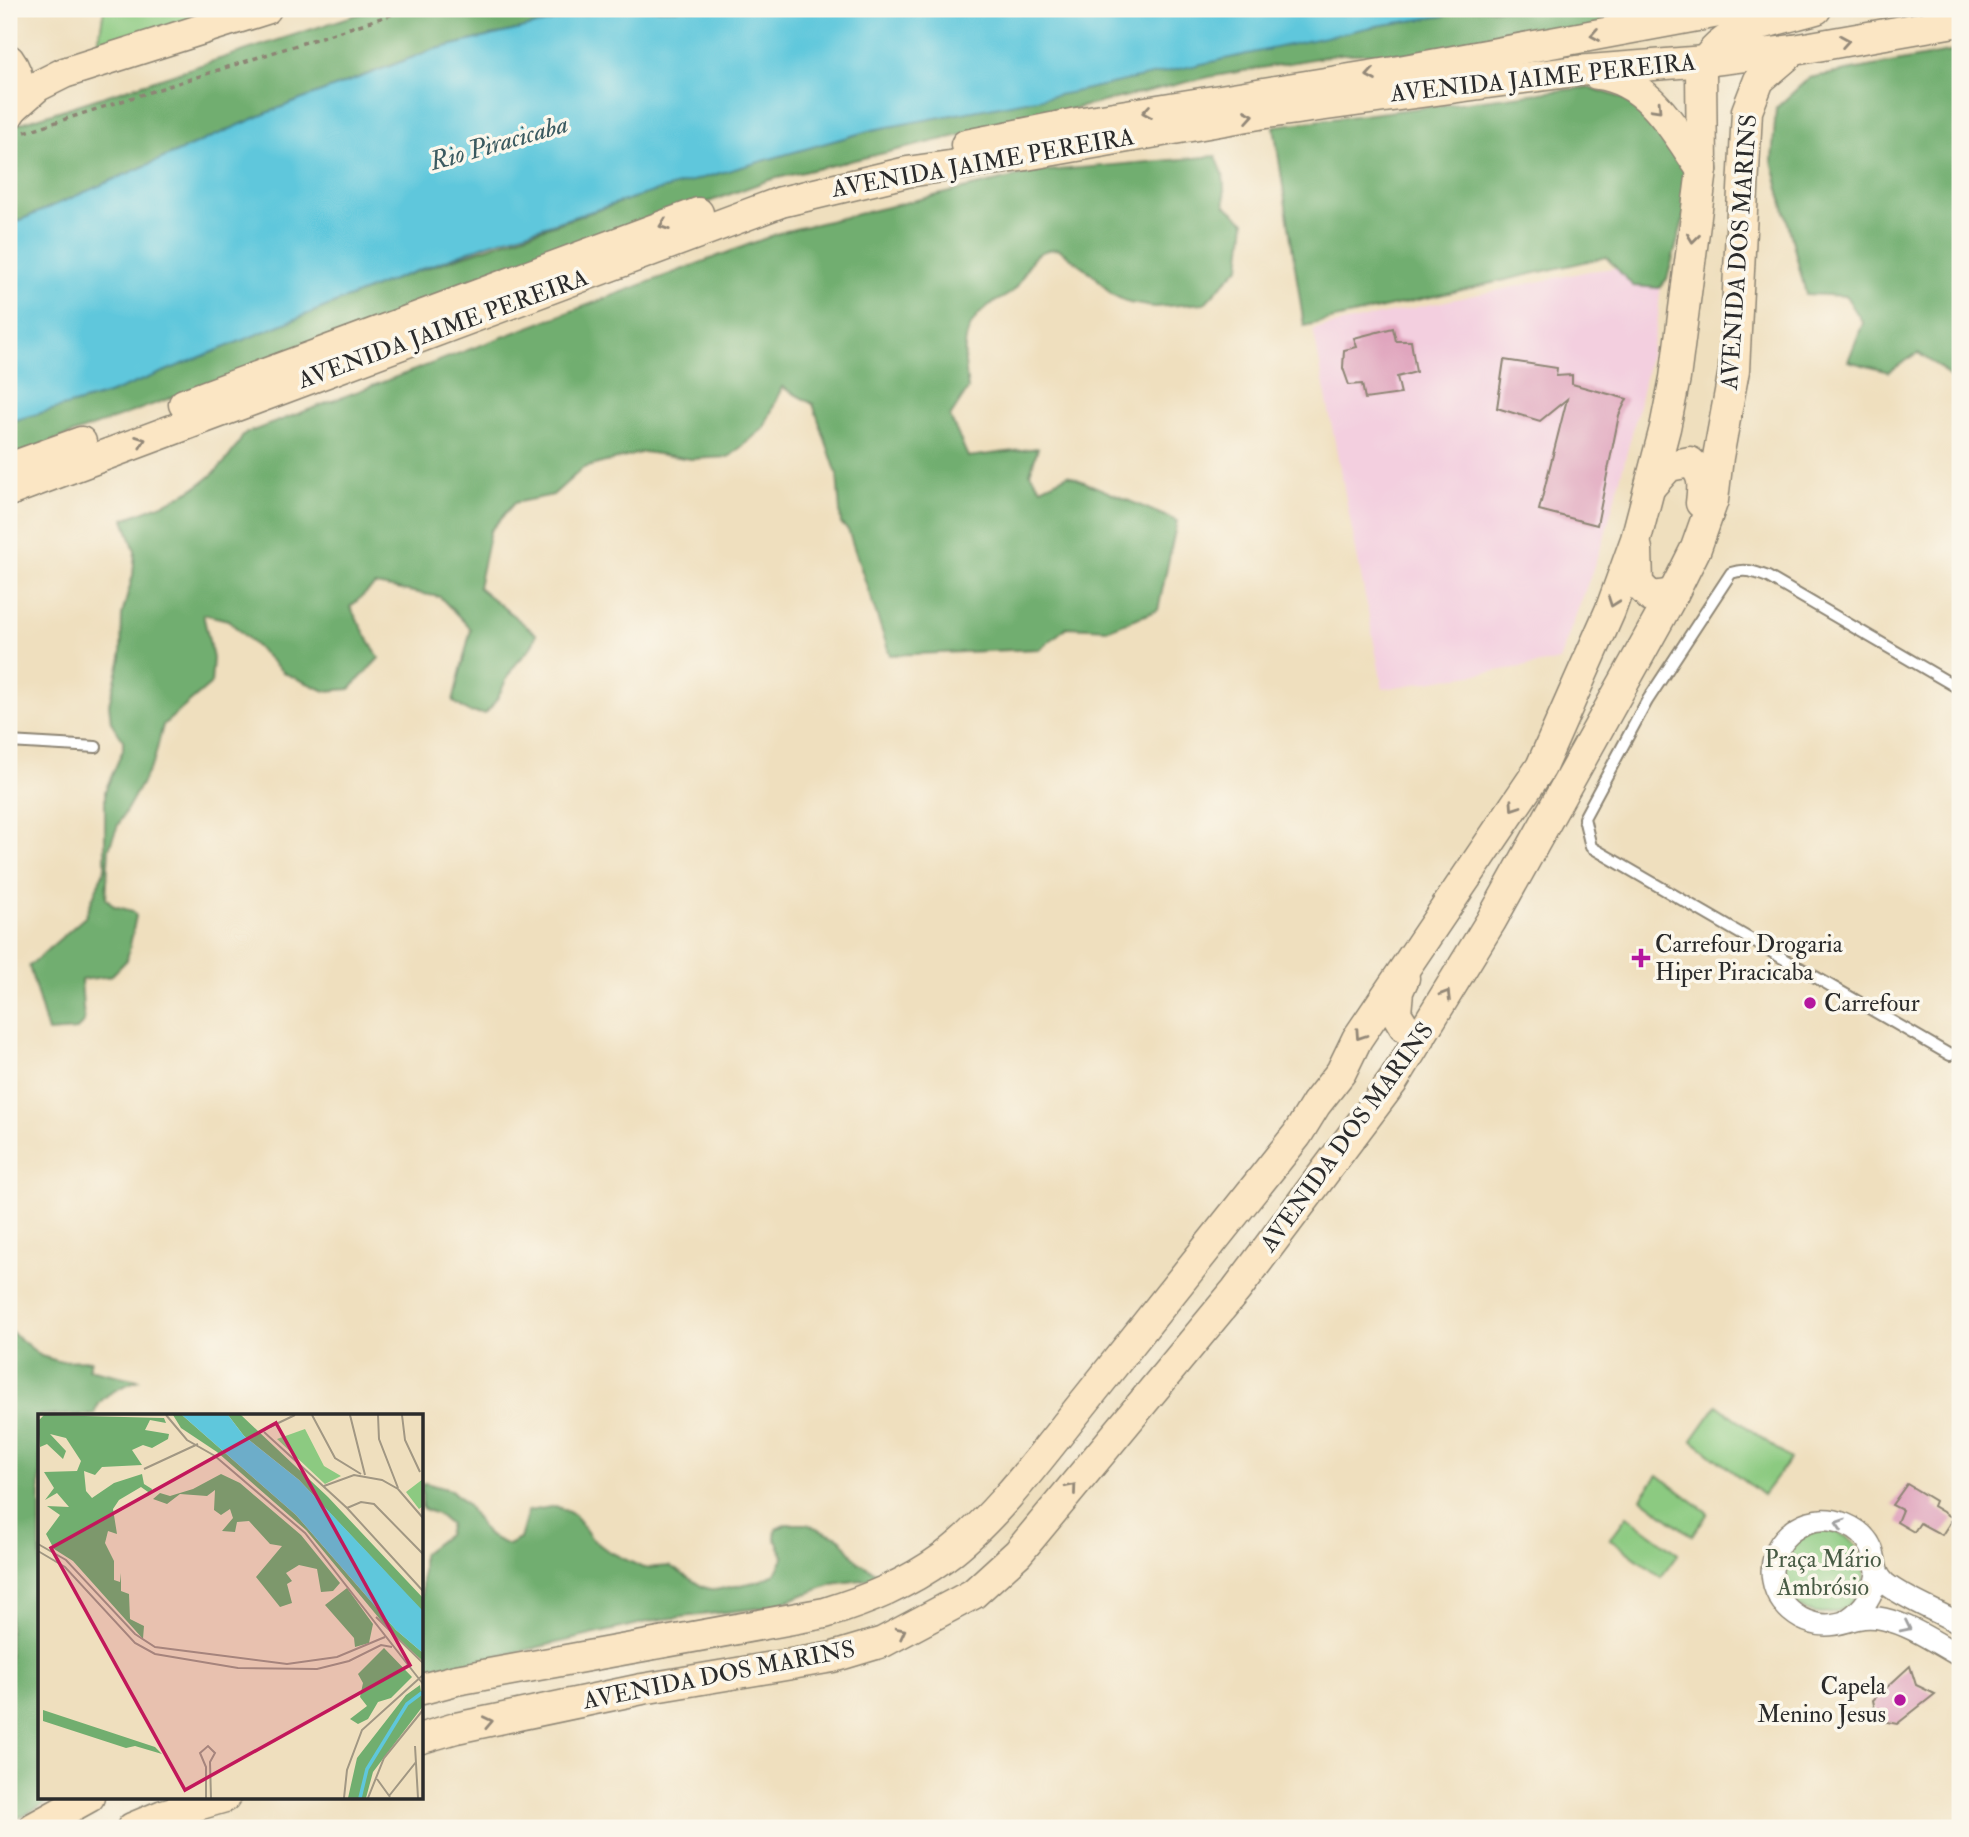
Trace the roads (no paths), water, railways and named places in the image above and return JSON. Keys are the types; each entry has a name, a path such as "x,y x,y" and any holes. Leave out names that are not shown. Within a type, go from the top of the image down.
{"street":[{"path":"16,118 38,86 64,73 266,9"},
{"name":"AVENIDA JAIME PEREIRA","path":"9,468 770,187 1077,123 1394,72 1735,9"},
{"path":"1705,61 1729,37 1757,25 1816,9"},
{"name":"AVENIDA JAIME PEREIRA","path":"9,491 781,202 907,172 1020,156 1327,104 1576,71 1705,61 1794,50 1960,21"},
{"name":"AVENIDA DOS MARINS","path":"424,1737 456,1728 642,1689 833,1657 883,1642 973,1594 1018,1553 1236,1290 1393,1081 1420,1038 1491,921 1696,548 1713,500 1734,370 1747,111 1759,80 1794,50"},
{"path":"9,59 39,69 64,73"},
{"path":"9,59 18,80 16,118"},
{"name":"AVENIDA DOS MARINS","path":"424,1688 456,1680 825,1613 865,1601 905,1583 945,1556 978,1528 1046,1449 1202,1256 1297,1135 1341,1072 1349,1051 1541,767 1610,611 1636,539 1651,486 1675,378 1702,170 1701,72 1705,61"},
{"path":"1576,71 1608,75 1637,89 1661,110 1702,170"},
{"path":"1651,486 1670,466 1690,462 1696,467 1704,480 1696,548"},
{"path":"1636,539 1638,584 1651,597 1673,594"},
{"path":"1412,958 1398,991 1396,1013 1404,1026 1420,1038"},
{"path":"1246,1199 1282,1229"},
{"path":"1202,1256 1236,1290"},
{"path":"1847,1620 1868,1601 1874,1588 1877,1574 1872,1550 1856,1530 1844,1523 1816,1520 1802,1524 1790,1532 1781,1543 1774,1555 1772,1568 1777,1595 1794,1615 1827,1625 1847,1620 1863,1616 1900,1623 1960,1656"},
{"path":"1877,1574 1888,1585 1960,1624"},
{"path":"33,1828 87,1798"},
{"path":"132,1828 163,1815 222,1798"}],"lane":[{"path":"1960,690 1768,577 1754,571 1740,570 1731,573 1647,701 1584,818 1591,847 1950,1055 1960,1050"},
{"path":"9,742 96,747"}],"water":[{"name":"Rio Piracicaba","path":"604,9 1460,9 1443,16 1376,26 1074,92 872,130 639,196 488,244 108,394 9,422 9,225 274,110 432,50"}],"place":[{"name":"Carrefour Drogaria Hiper Piracicaba","path":"1641,958"},
{"name":"Carrefour","path":"1810,1003"},
{"name":"Capela Menino Jesus","path":"1900,1700"}],"park label":[{"name":"Praça Mário Ambrósio","path":"1823,1573"}]}
